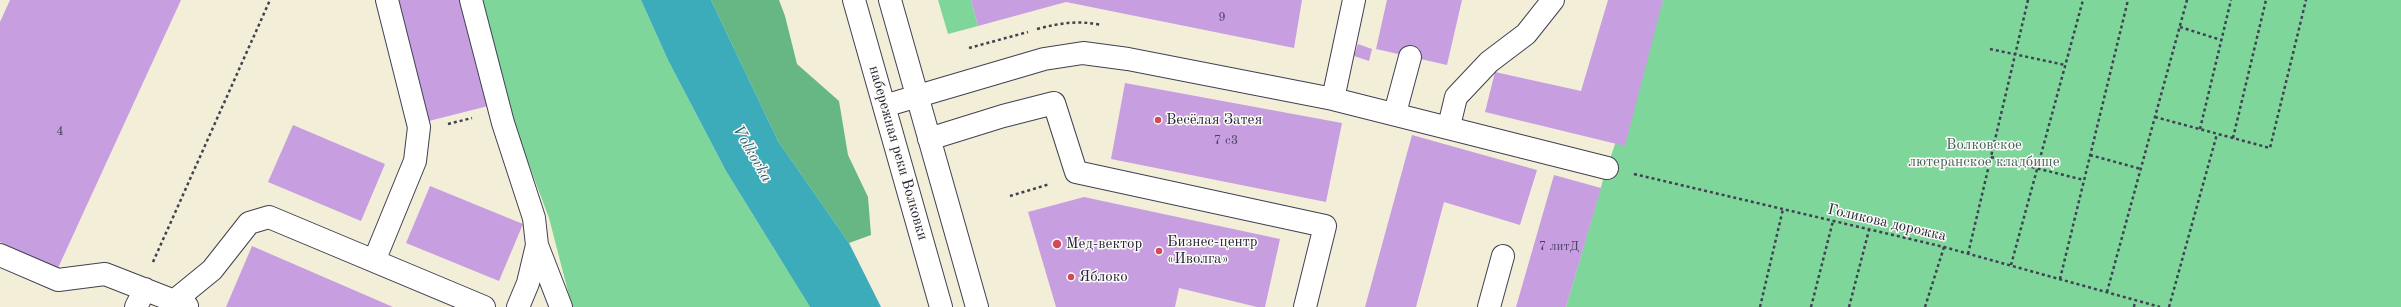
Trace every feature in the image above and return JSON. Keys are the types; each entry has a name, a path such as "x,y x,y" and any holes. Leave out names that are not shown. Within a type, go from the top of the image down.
{"street":[{"path":"374,261 414,161 419,131 387,0"},
{"path":"471,0 499,111 534,218 537,245 561,307"},
{"name":"набережная реки Волковки","path":"854,0 941,307"},
{"path":"890,0 977,307"},
{"path":"1333,99 1354,0"},
{"path":"1450,126 1456,96 1489,62 1526,34 1553,0"},
{"path":"884,106 1044,59 1084,53 1128,59 1333,99 1450,126 1607,168"},
{"path":"1395,113 1410,57"},
{"path":"929,139 1003,116 1054,103 1076,172 1325,226 1305,307"},
{"path":"0,255 58,280 105,274 140,298 182,304 250,223 269,216 484,307"},
{"path":"518,307 528,283 537,245"},
{"path":"1489,307 1503,256"}],"path":[{"path":"140,298 156,254 270,0"},
{"path":"1968,254 2028,0"},
{"path":"2011,266 2083,0"},
{"path":"2060,279 2128,0"},
{"path":"2107,292 2187,0"},
{"path":"2200,129 2231,0"},
{"path":"2233,138 2266,0"},
{"path":"2155,117 2270,148 2306,0"},
{"path":"2180,27 2222,40"},
{"path":"1990,49 2065,65"},
{"path":"419,131 499,111"},
{"path":"2169,307 2217,134"},
{"path":"2090,155 2141,169"},
{"path":"1991,156 2084,180"},
{"name":"Голикова дорожка","path":"1607,168 1944,247 2160,307"},
{"path":"1010,196 1048,186 1076,172"},
{"path":"1760,307 1783,209"},
{"path":"1811,307 1833,221"},
{"path":"1849,307 1869,230"},
{"path":"1925,307 1944,247"},
{"path":"2134,307 2135,301"}],"green space":[{"path":"483,0 641,0 668,60 726,171 810,307 572,307 549,218 510,114"},
{"path":"711,0 779,0 785,16 797,64 839,101 848,155 868,197 871,235 849,243 778,141"},
{"path":"938,0 971,0 978,26 948,34"},
{"name":"Волковское лютеранское кладбище","path":"1663,0 2401,0 2401,307 1566,307 1603,180"}],"water":[{"name":"Volkovka","path":"641,0 711,0 778,141 849,243 881,307 810,307 726,171 668,60"}],"building":[{"path":"10,0 181,0 58,268 0,242 0,22"},
{"path":"393,0 460,0 488,106 425,122"},
{"path":"971,0 1302,0 1294,48 1066,2 978,26"},
{"path":"1387,0 1462,0 1447,65 1376,49"},
{"path":"1608,0 1663,0 1625,146 1485,112 1495,72 1581,91"},
{"path":"1358,44 1372,49 1369,61 1354,56"},
{"path":"1125,83 1342,123 1326,202 1111,159"},
{"path":"293,125 385,164 361,221 268,182"},
{"path":"1412,135 1537,170 1520,225 1444,202 1416,307 1365,307"},
{"path":"1554,175 1601,188 1566,307 1516,307"},
{"path":"430,186 523,224 499,281 406,243"},
{"name":"Бизнес-центр «Иволга»","path":"1084,197 1280,239 1265,307 1257,307 1179,288 1175,307 1056,307 1028,212"},
{"path":"252,246 393,307 226,307"}],"place":[{"name":"Весёлая Затея","path":"1158,120"},
{"name":"Мед-вектор","path":"1057,244"},
{"name":"Бизнес-центр «Иволга»","path":"1159,251"},
{"name":"Яблоко","path":"1071,277"}]}
